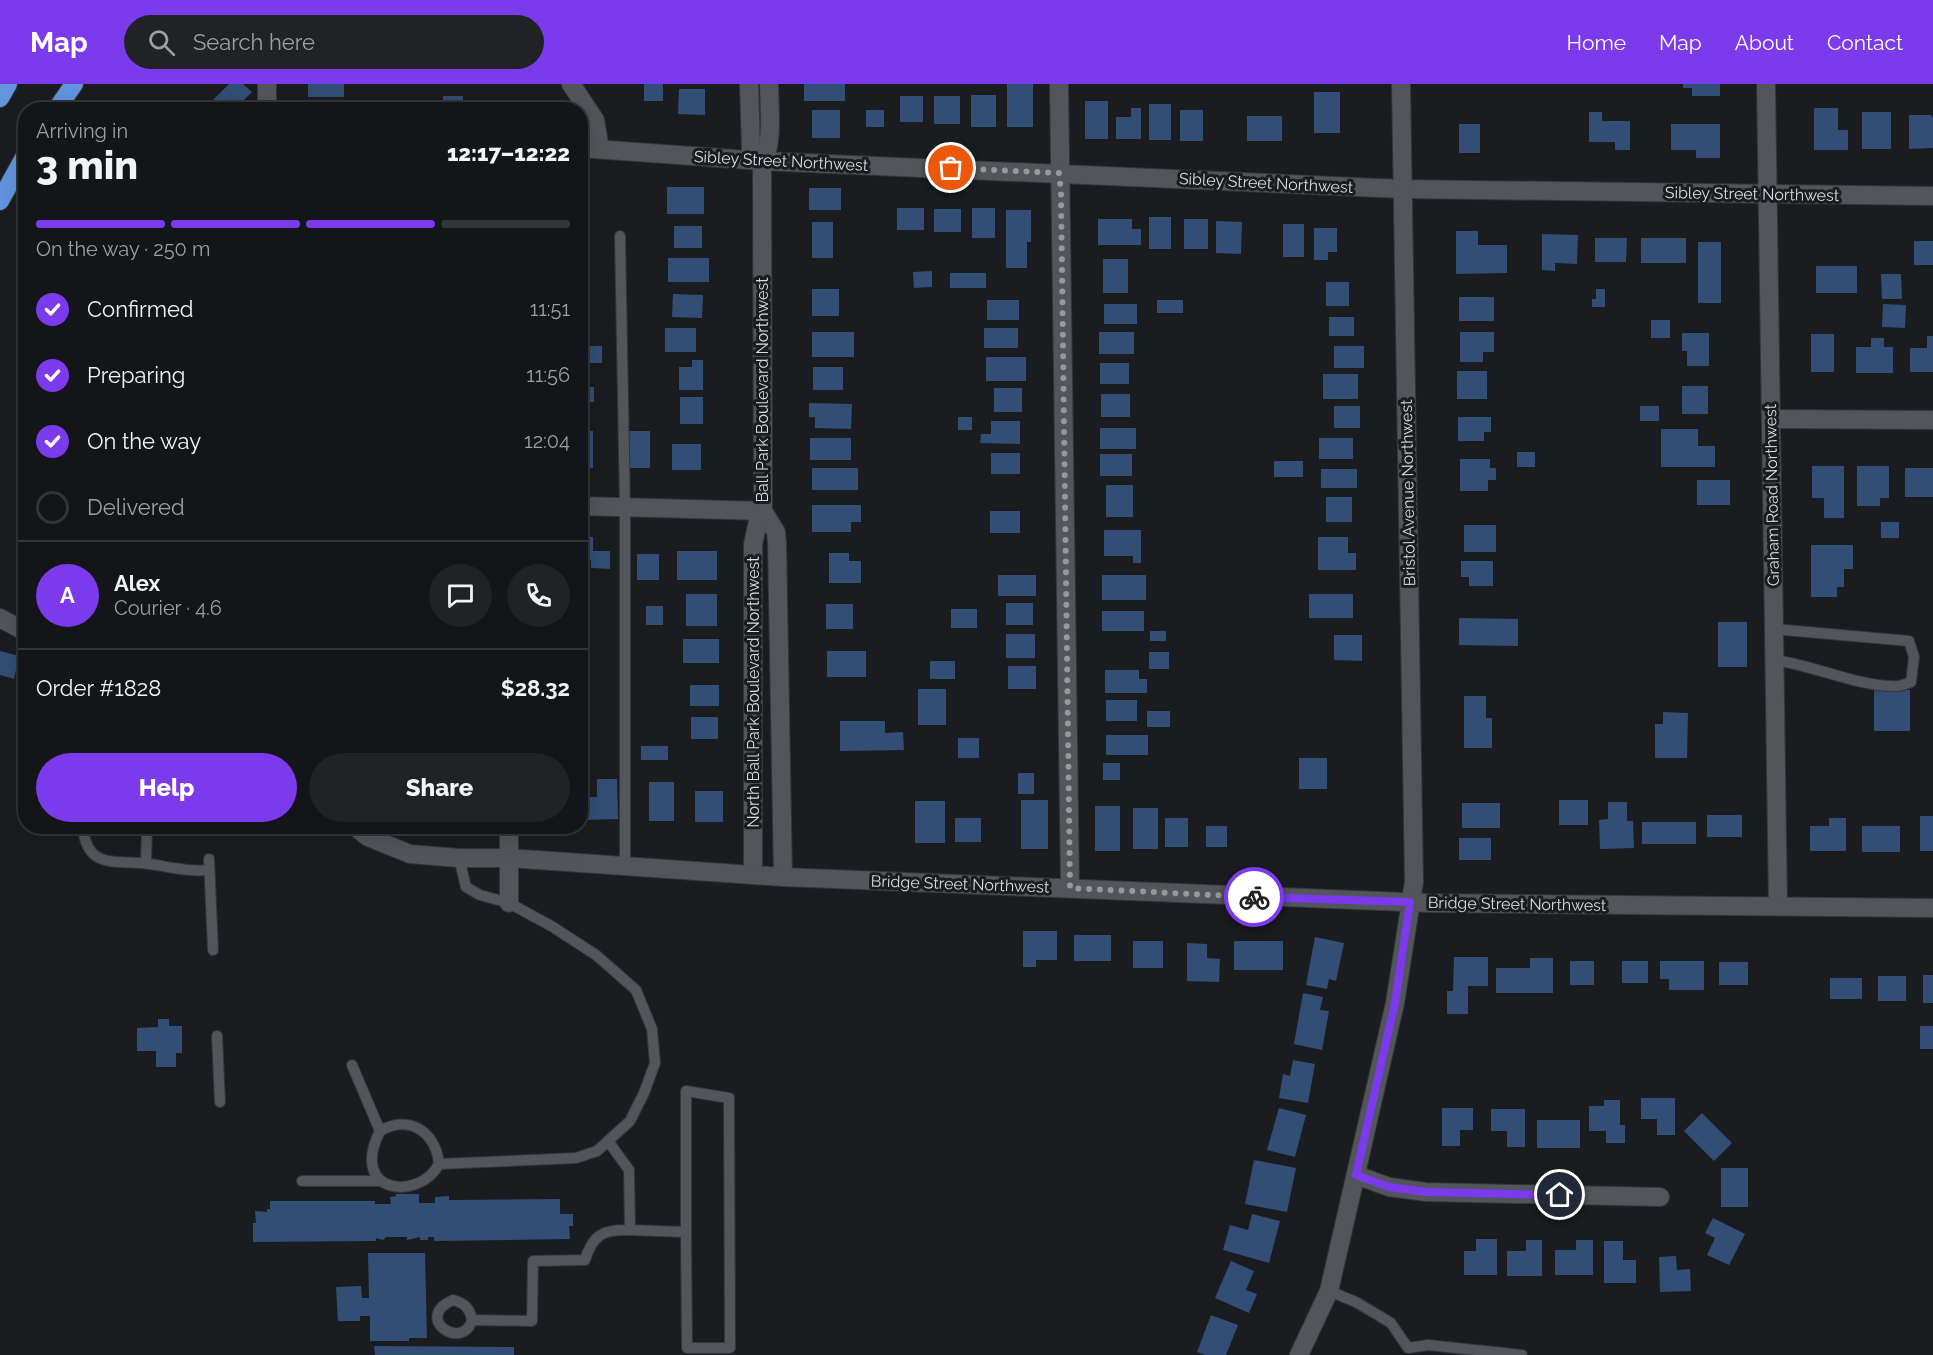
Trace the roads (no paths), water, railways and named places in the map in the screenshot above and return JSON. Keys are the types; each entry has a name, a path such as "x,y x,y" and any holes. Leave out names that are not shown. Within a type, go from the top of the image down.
{"highway":[{"path":"0,98 8,84"},
{"path":"62,102 74,84"},
{"path":"0,201 18,168"}],"street":[{"path":"267,84 267,102"},
{"path":"571,84 583,102"},
{"name":"Ball Park Boulevard Northwest","path":"749,84 751,150 762,161 763,511 776,532 777,543 783,877"},
{"path":"762,161 766,156 768,143 769,84"},
{"path":"1059,84 1070,888"},
{"name":"Bristol Avenue Northwest","path":"1299,1355 1329,1291 1395,1003 1414,882 1401,84"},
{"name":"Graham Road Northwest","path":"1766,84 1778,906"},
{"path":"588,110 595,120 600,149"},
{"name":"Sibley Street Northwest","path":"588,148 762,161 1402,189 1933,196"},
{"path":"1771,419 1933,420"},
{"path":"588,506 763,511"},
{"name":"North Ball Park Boulevard Northwest","path":"753,875 753,544 758,520 763,511"},
{"path":"0,618 18,628"},
{"name":"Bridge Street Northwest","path":"364,834 410,854 459,858 509,858 783,877 1410,902 1933,908"},
{"path":"509,834 509,903"},
{"path":"1356,1175 1389,1187 1426,1192 1660,1197"}],"lane":[{"path":"620,236 625,507 625,866"},
{"path":"1774,629 1909,641 1914,657 1911,682 1895,687 1863,681 1799,663 1774,660"},
{"path":"85,834 88,847 95,855 107,862 146,863 189,872 209,865 213,950"},
{"path":"146,863 147,834"},
{"path":"439,1164 576,1158 597,1151 630,1121 645,1094 655,1063 652,1029 636,990 596,955 553,927 509,903 480,895 465,887 459,858"},
{"path":"217,1036 220,1102"},
{"path":"352,1065 380,1131"},
{"path":"686,1091 729,1098 730,1348 687,1348 686,1232 686,1091"},
{"path":"302,1181 381,1181 399,1186 416,1183 435,1172 439,1164 432,1138 417,1128 398,1123 380,1131 371,1159 372,1167 381,1181"},
{"path":"608,1141 629,1170 630,1230"},
{"path":"472,1320 532,1321 533,1261 585,1260 591,1242 611,1230 686,1232"},
{"path":"1329,1291 1356,1302 1391,1323 1407,1351 1428,1345 1522,1355"}]}
